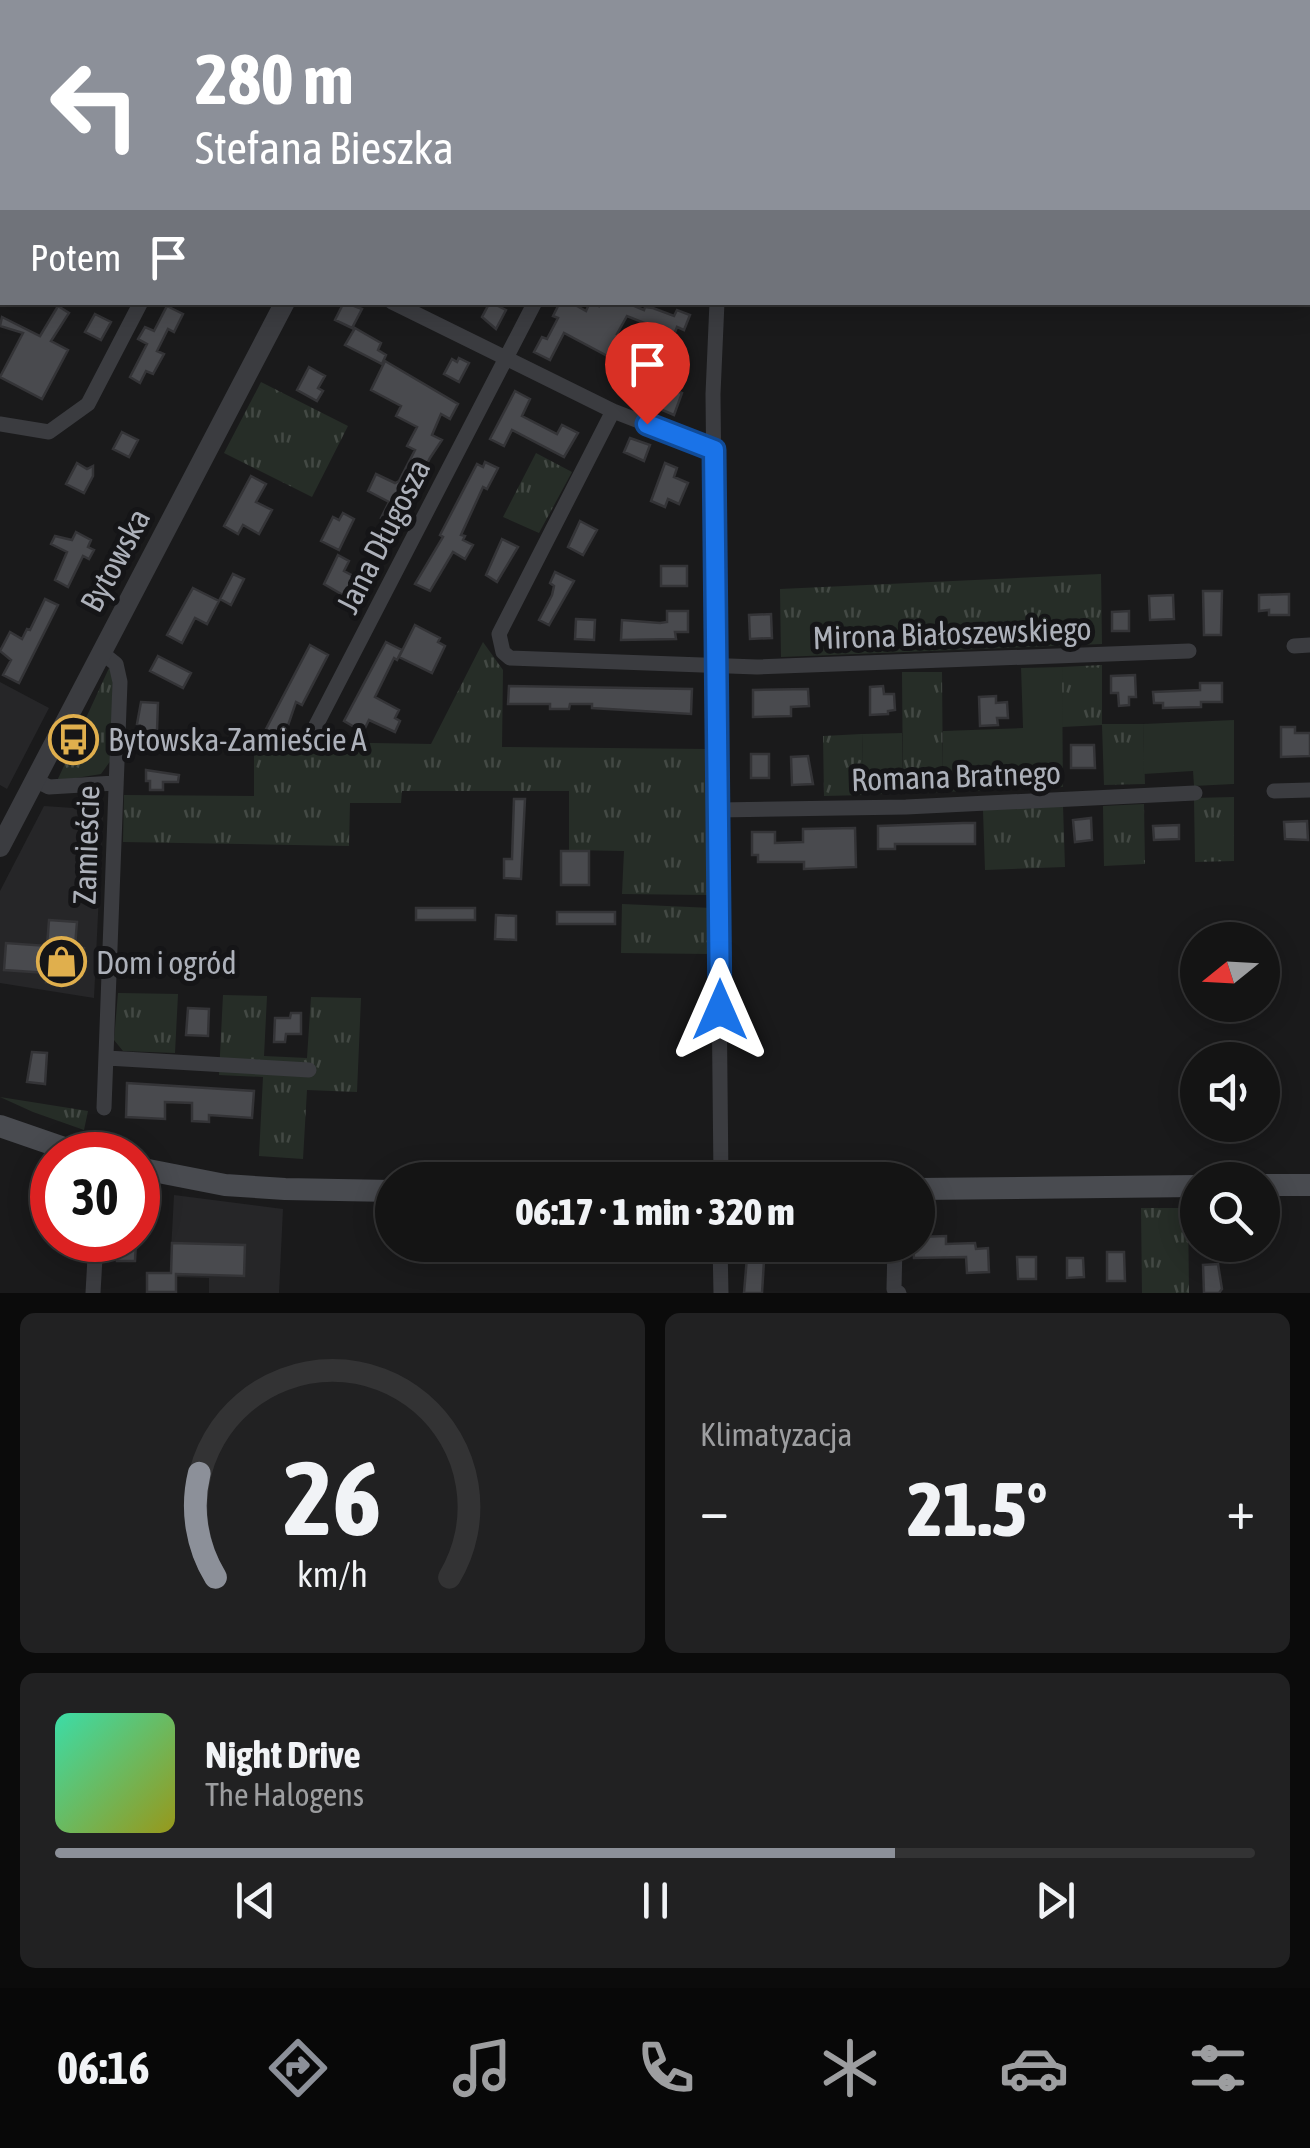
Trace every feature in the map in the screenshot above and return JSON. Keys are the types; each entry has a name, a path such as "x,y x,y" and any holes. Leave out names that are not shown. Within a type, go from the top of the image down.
{"main road":[{"path":"0,1126 30,1136"},
{"path":"160,1172 225,1185 375,1191"},
{"path":"935,1189 1180,1186"},
{"path":"1280,1186 1310,1186"}],"street":[{"path":"0,424 49,432 88,404 139,305"},
{"name":"Bytowska","path":"0,847 283,305"},
{"path":"398,305 613,411 714,450"},
{"name":"Jana Długosza","path":"310,737 533,305"},
{"path":"716,305 721,1162"},
{"name":"Mirona Białoszewskiego","path":"613,411 502,626 500,644 510,658 756,668 1190,651"},
{"name":"Zamieście","path":"101,652 116,664 120,682 104,1108"},
{"path":"35,780 48,787 115,783"},
{"path":"1274,791 1310,790"},
{"name":"Romana Bratnego","path":"718,810 906,807 1195,794"},
{"path":"107,1058 309,1070"},
{"path":"93,1293 95,1262"},
{"path":"720,1262 720,1293"},
{"path":"895,1262 894,1288 898,1293"}],"shaded area":[{"path":"0,682 49,708 7,789 0,785"},
{"path":"44,806 103,810 94,998 0,983 0,891"},
{"path":"174,1195 283,1209 279,1293 209,1293 209,1278 177,1277 177,1271 170,1270"}],"green space":[{"path":"261,382 348,426 312,497 224,453"},
{"path":"536,453 572,472 539,533 503,517"},
{"path":"1101,574 1102,644 781,657 780,589"},
{"path":"483,642 503,670 502,747 706,749 708,895 622,894 624,851 569,850 569,791 402,791 401,803 350,803 349,846 123,842 124,795 254,796 254,741 431,744"},
{"path":"1102,665 1102,724 1143,724 1145,784 1104,785 1102,725 1062,727 1062,667"},
{"path":"1062,667 1063,787 943,792 943,731 1023,728 1021,668"},
{"path":"109,668 113,674 111,760 101,774 57,781"},
{"path":"902,672 942,672 943,792 903,793"},
{"path":"1234,720 1234,784 1194,786 1193,771 1144,774 1143,724"},
{"path":"902,733 903,793 864,795 862,734"},
{"path":"862,734 864,795 824,796 823,736"},
{"path":"1234,797 1234,861 1195,862 1194,798"},
{"path":"1144,804 1145,864 1104,866 1103,806"},
{"path":"1063,806 1065,867 985,870 983,810"},
{"path":"622,904 712,908 711,954 621,953"},
{"path":"118,993 178,994 175,1053 123,1051 114,1040"},
{"path":"223,995 267,996 264,1056 307,1058 311,997 361,998 357,1092 307,1090 303,1159 259,1156 263,1077 219,1075"},
{"path":"0,1097 88,1111 84,1130 33,1112"},
{"path":"1141,1208 1180,1208 1180,1262 1189,1262 1189,1293 1142,1293"}],"building":[{"path":"342,305 362,309 352,328 335,320"},
{"path":"488,305 506,310 496,329 482,317"},
{"path":"558,305 575,305 586,311 589,305 632,305 674,316 677,310 690,315 684,330 677,327 674,335 627,316 617,334 622,336 613,359 564,333 550,360 534,352 542,337 547,339 558,318 553,316"},
{"path":"58,306 69,313 51,341 68,350 42,399 0,377 23,333 0,326 2,317 40,336"},
{"path":"167,306 183,314 174,332 168,329 157,351 164,354 153,374 146,371 140,383 130,377 147,344 138,339 145,327 154,331"},
{"path":"95,314 111,322 101,340 85,332"},
{"path":"355,328 381,343 378,350 386,355 382,364 345,345"},
{"path":"459,358 469,363 459,382 444,374 452,359 457,362"},
{"path":"385,361 458,404 450,419 441,414 432,435 442,440 396,526 381,518 389,502 368,491 376,474 395,483 399,481 415,450 407,446 417,427 396,416 401,406 371,390"},
{"path":"634,366 655,374 652,381 682,393 674,415 660,409 662,403 625,388"},
{"path":"309,367 325,376 318,388 323,391 317,401 297,390"},
{"path":"515,391 530,399 522,416 557,434 562,425 578,433 564,457 512,430 504,446 490,439"},
{"path":"122,432 138,440 129,457 113,449"},
{"path":"630,438 650,445 644,461 624,452"},
{"path":"485,462 498,468 487,489 483,487 461,535 473,545 465,559 453,552 430,591 415,584 443,537 440,535 477,464 483,467"},
{"path":"77,463 87,469 93,466 93,476 84,493 66,484"},
{"path":"665,463 677,468 674,477 688,483 679,504 668,499 665,507 651,501"},
{"path":"251,476 266,484 256,502 272,510 259,534 243,525 238,534 224,526"},
{"path":"343,513 354,519 339,550 321,541 333,517 339,520"},
{"path":"580,521 597,530 583,555 568,547"},
{"path":"76,532 91,540 88,547 94,550 89,559 83,556 68,587 55,580 67,552 51,544 55,536 72,540"},
{"path":"502,539 518,547 497,582 486,575"},
{"path":"338,555 349,561 344,571 359,579 357,583 363,586 355,602 324,584"},
{"path":"661,566 687,566 687,586 661,586"},
{"path":"555,572 574,581 549,625 539,620 552,595 554,586 550,583"},
{"path":"233,574 244,579 231,605 220,599"},
{"path":"193,588 219,601 207,624 195,618 182,643 167,635"},
{"path":"1203,591 1222,591 1221,635 1204,635"},
{"path":"1289,594 1289,615 1259,611 1259,595"},
{"path":"1173,595 1174,619 1150,620 1149,596"},
{"path":"45,599 58,605 19,683 3,675 11,660 0,651 10,632 22,639 30,630"},
{"path":"667,611 688,611 688,632 675,632 676,639 621,640 622,620 667,622"},
{"path":"1129,611 1129,631 1112,631 1112,612"},
{"path":"771,614 772,638 750,639 749,615"},
{"path":"576,619 595,620 594,640 575,639"},
{"path":"415,625 440,638 438,642 445,646 432,673 399,657"},
{"path":"386,642 402,650 375,697 399,710 395,718 400,721 395,732 369,720 363,732 344,721"},
{"path":"310,645 328,655 302,705 296,702 283,740 265,731"},
{"path":"158,656 191,673 183,688 150,671"},
{"path":"1135,675 1136,697 1129,697 1129,705 1119,706 1118,693 1111,693 1111,676"},
{"path":"1200,683 1222,683 1222,702 1163,708 1163,703 1154,703 1153,692 1200,690"},
{"path":"509,686 692,689 691,714 592,708 592,704 550,709 550,704 508,704"},
{"path":"883,686 884,694 894,694 895,710 870,715 870,687"},
{"path":"808,689 809,706 791,707 791,716 753,717 753,690"},
{"path":"996,696 996,703 1007,702 1008,718 997,718 998,725 980,726 979,697"},
{"path":"141,702 158,703 157,731 140,731 137,724"},
{"path":"1281,727 1295,727 1295,733 1310,733 1310,756 1281,757"},
{"path":"1071,745 1094,745 1095,768 1071,768"},
{"path":"751,754 769,754 769,778 751,778"},
{"path":"808,756 813,784 792,785 791,757"},
{"path":"146,770 179,775 178,782 163,782 163,790 150,790"},
{"path":"514,799 525,799 521,879 504,878 504,859 512,859"},
{"path":"1091,818 1092,840 1075,842 1073,820"},
{"path":"1307,821 1308,840 1285,839 1284,822"},
{"path":"975,823 975,844 895,844 895,849 878,849 878,826"},
{"path":"1179,825 1179,839 1154,840 1153,826"},
{"path":"855,828 856,867 804,869 804,862 758,862 758,855 752,855 752,832 775,832 775,843 803,842 803,829"},
{"path":"561,851 589,851 589,885 561,885"},
{"path":"416,908 475,908 475,920 416,920"},
{"path":"557,912 615,912 615,924 557,924"},
{"path":"496,915 516,916 516,940 495,939"},
{"path":"49,920 77,922 75,947 84,948 82,975 74,975 73,984 46,982 47,973 4,970 6,943 47,946"},
{"path":"188,1008 209,1009 208,1036 186,1035"},
{"path":"291,1013 301,1013 301,1034 286,1034 285,1042 274,1042 275,1018 290,1018"},
{"path":"32,1052 47,1053 45,1084 27,1082"},
{"path":"127,1083 254,1091 252,1118 209,1115 209,1122 192,1121 192,1103 165,1102 165,1119 126,1117"},
{"path":"935,1236 946,1236 946,1244 975,1243 976,1249 988,1248 989,1272 967,1273 966,1257 935,1258"},
{"path":"172,1243 245,1245 244,1276 176,1274 176,1292 147,1292 147,1273 171,1273"},
{"path":"1107,1252 1124,1252 1125,1281 1107,1281"},
{"path":"1017,1257 1036,1257 1036,1279 1018,1279"},
{"path":"1067,1258 1083,1258 1084,1277 1067,1278"},
{"path":"747,1262 764,1262 762,1293 744,1293"},
{"path":"1218,1264 1222,1289 1219,1293 1204,1293 1203,1265"}],"place":[{"name":"Bytowska-Zamieście A","path":"73,739"},
{"name":"Dom i ogród","path":"61,962"}],"route":[{"path":"647,424 714,450 720,1010"}]}
